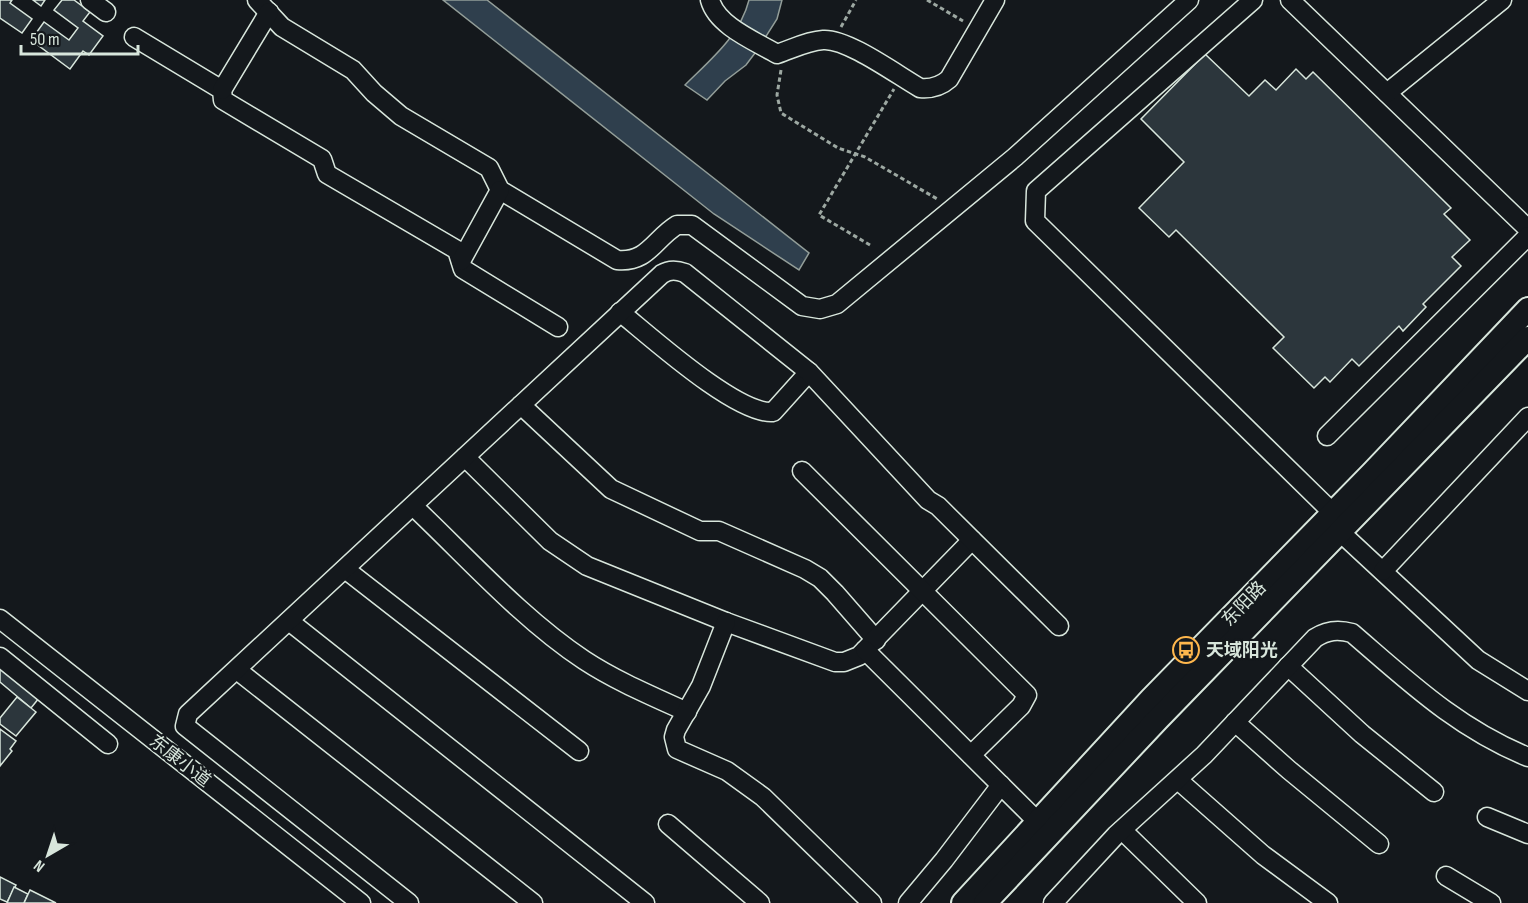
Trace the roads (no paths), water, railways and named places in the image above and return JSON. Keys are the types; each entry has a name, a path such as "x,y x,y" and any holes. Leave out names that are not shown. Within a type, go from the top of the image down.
{"main road":[{"name":"东阳路","path":"985,903 1158,719 1528,309"},
{"name":"东阳路","path":"963,903 1151,699 1528,338"}],"street":[{"path":"90,0 106,12"},
{"path":"710,0 713,9 725,23 784,51 816,41 833,40 848,46 920,88 933,88 949,79 995,0"},
{"path":"558,327 463,269 457,250 327,174 322,159 223,99 222,90 263,6 282,27 353,70 374,93 401,116 489,168 500,190 617,260 633,260 640,257 672,228 683,224 692,225 802,306 819,309 837,304 1016,156 1189,0"},
{"path":"1253,0 1036,191 1035,221 1383,571 1478,660 1528,692"},
{"path":"1290,0 1528,229"},
{"path":"1387,93 1502,0"},
{"path":"134,37 222,90"},
{"path":"461,261 500,190"},
{"path":"1327,436 1528,236"},
{"path":"410,903 185,726 188,714 620,312 667,271 685,273 808,372 928,500 938,506 1059,626"},
{"path":"620,312 728,397 762,413 773,412 808,372"},
{"path":"521,405 611,489 700,531 719,531 805,569 820,578 835,593 871,645 971,755 1038,822"},
{"path":"1383,571 1528,417"},
{"path":"465,457 550,541 587,566 726,622 835,662 852,660 871,645 972,540"},
{"path":"802,471 1027,695 1021,706 971,755"},
{"path":"413,506 532,619 583,659 607,675 687,712"},
{"path":"345,569 579,751"},
{"name":"东康小道","path":"0,619 361,903"},
{"path":"289,621 645,903"},
{"path":"726,622 709,668 676,730 677,749 727,771 763,797 872,903"},
{"path":"1063,900 1122,830 1178,780 1314,638 1334,630 1352,633 1451,716 1489,739 1528,757"},
{"path":"0,657 108,744"},
{"path":"1288,666 1362,734 1434,792"},
{"path":"237,670 533,903"},
{"path":"1234,722 1379,844"},
{"path":"1178,780 1263,855 1328,903"},
{"path":"908,903 1001,785"},
{"path":"1487,817 1528,834"},
{"path":"668,824 760,903"},
{"path":"1122,830 1197,903"},
{"path":"1446,876 1491,903"}],"water":[{"path":"443,0 487,0 809,253 799,270 714,214"},
{"path":"749,0 782,0 777,19 746,65 725,81 707,100 685,85 723,47 739,25"}],"place":[{"name":"天域阳光","path":"1186,650"}]}
